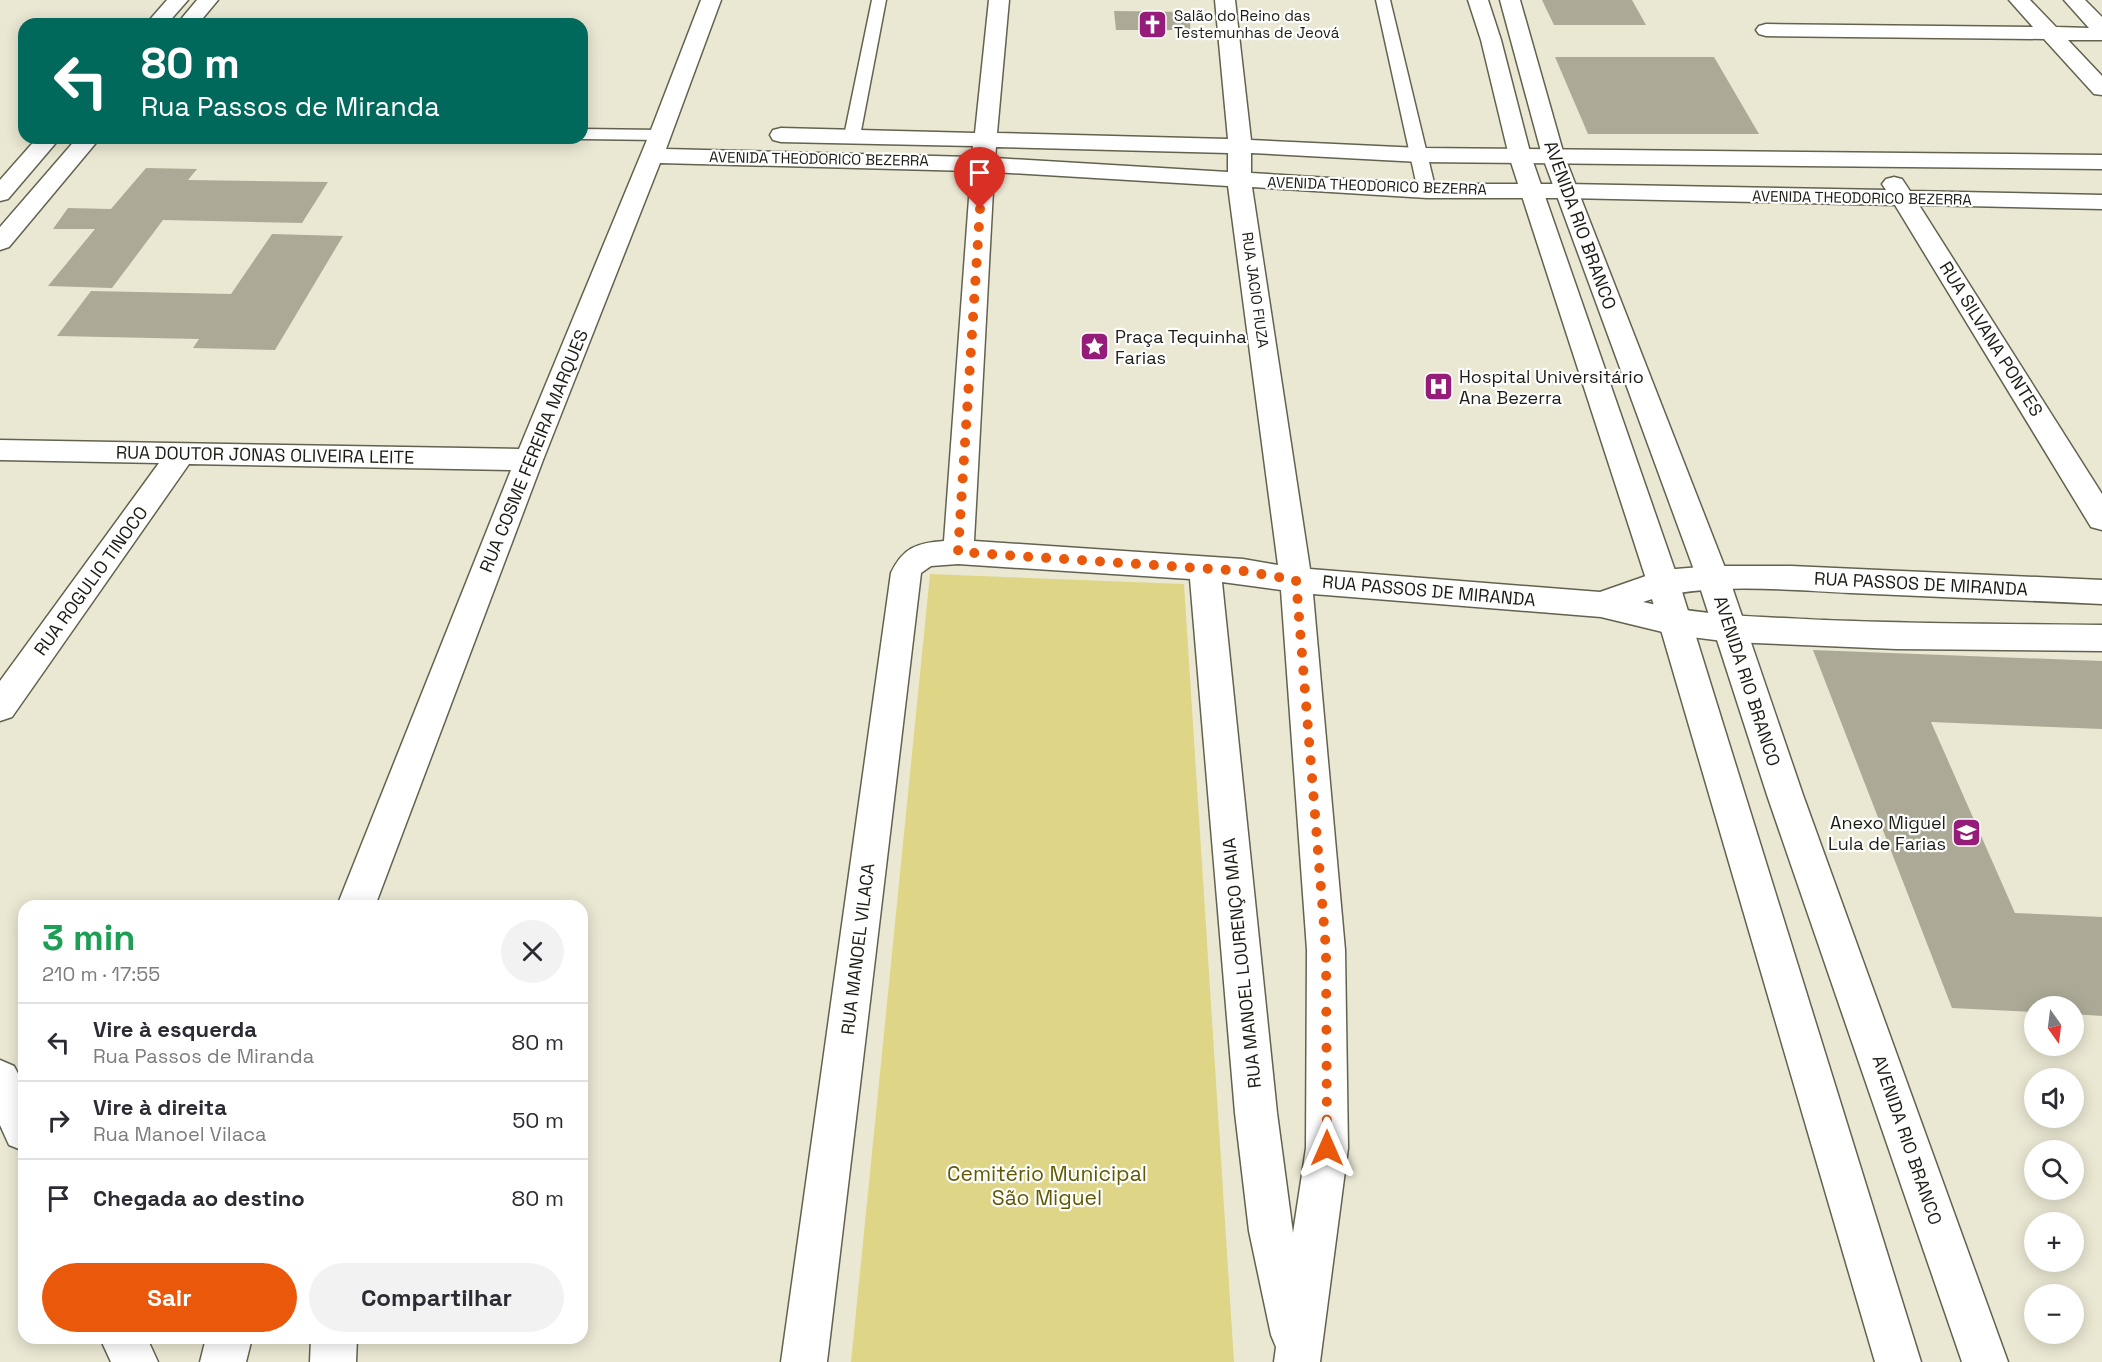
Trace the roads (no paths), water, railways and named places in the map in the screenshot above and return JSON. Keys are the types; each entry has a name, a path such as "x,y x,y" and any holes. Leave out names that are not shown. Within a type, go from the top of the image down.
{"street":[{"path":"162,18 178,0"},
{"path":"192,18 208,0"},
{"name":"RUA COSME FEREIRA MARQUES","path":"360,900 530,460 656,146 711,0"},
{"path":"946,553 999,0"},
{"name":"RUA JACIO FIUZA","path":"1224,0 1240,146 1239,180 1296,580"},
{"name":"AVENIDA RIO BRANCO","path":"1478,0 1520,156 1664,582 1898,1362"},
{"name":"AVENIDA RIO BRANCO","path":"1510,0 1553,155 1713,578 1785,795 1985,1362"},
{"path":"2019,0 2102,88"},
{"path":"2074,0 2102,29"},
{"path":"1766,30 2102,34"},
{"name":"AVENIDA THEODORICO BEZERRA","path":"656,146 692,135"},
{"name":"AVENIDA THEODORICO BEZERRA","path":"757,135 852,136 1136,171 1239,180 1427,191 1566,191 2102,202"},
{"path":"0,194 44,144"},
{"path":"0,242 84,144"},
{"name":"AVENIDA THEODORICO BEZERRA","path":"656,146 764,157 1240,146 1420,155 2102,162"},
{"name":"RUA SILVANA PONTES","path":"1877,160 1904,199 2102,519"},
{"name":"RUA DOUTOR JONAS OLIVEIRA LEITE","path":"0,450 530,460"},
{"name":"RUA ROGULIO TINOCO","path":"0,707 181,454"},
{"name":"RUA PASSOS DE MIRANDA","path":"946,553 1243,571 1296,580 1601,605 1675,622 1731,630 1896,636 2102,638"},
{"name":"RUA MANOEL VILACA","path":"804,1362 906,573 915,559 946,553"},
{"name":"RUA MANOEL LOURENÇO MAIA","path":"1205,569 1244,1003 1270,1231 1298,1358"},
{"name":"RUA PASSOS DE MIRANDA","path":"1601,605 1664,582 1713,578 1791,578 2102,592"},
{"name":"RUA MANOEL LOURENÇO MAIA","path":"1296,580 1326,950 1327,1044 1327,1148 1298,1358"},
{"path":"0,1080 18,1118"},
{"path":"126,1344 135,1362"},
{"path":"223,1362 228,1344"},
{"path":"333,1362 334,1344"}],"lane":[{"path":"852,136 879,0"},
{"path":"1383,0 1427,191"},
{"path":"588,135 656,146"}],"place":[{"name":"Salão do Reino das Testemunhas de Jeová","path":"1153,25"},
{"name":"Praça Tequinha Farias","path":"1094,347"},
{"name":"Hospital Universitário Ana Bezerra","path":"1438,387"},
{"name":"Anexo Miguel Lula de Farias","path":"1967,833"}],"park label":[{"name":"Cemitério Municipal São Miguel","path":"1047,1186"}]}
